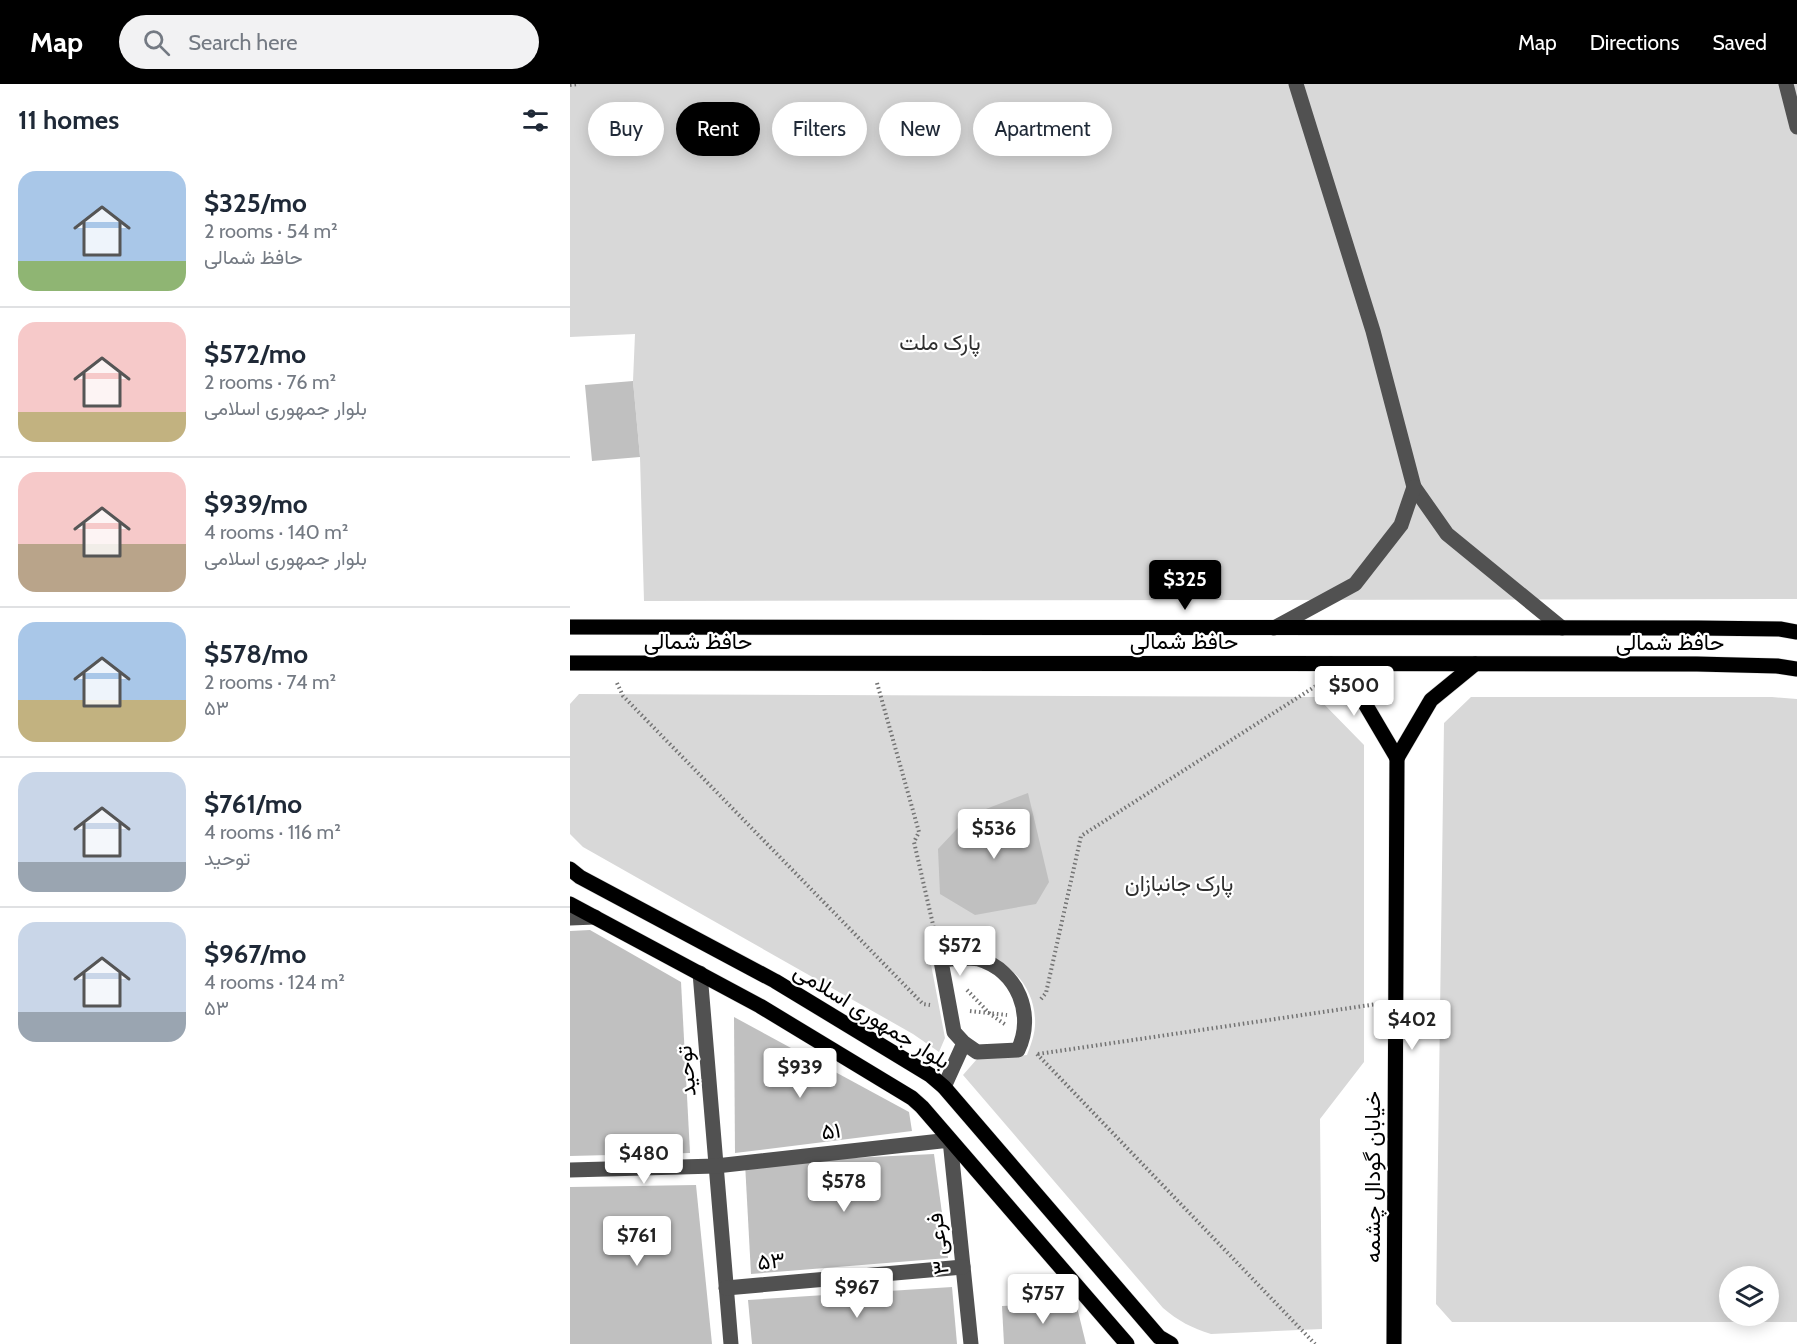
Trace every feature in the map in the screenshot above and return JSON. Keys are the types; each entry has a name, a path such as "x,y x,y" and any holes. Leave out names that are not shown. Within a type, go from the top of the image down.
{"main road":[{"name":"حافظ شمالی","path":"570,627 1562,628 1780,629 1797,632"},
{"name":"حافظ شمالی","path":"570,663 872,663 1334,668 1475,664 1709,664 1777,666 1797,669"},
{"path":"1334,668 1364,702 1396,758 1431,700 1475,664"},
{"name":"خیابان گودال چشمه","path":"1394,1344 1396,758"},
{"name":"بلوار جمهوری اسلامی","path":"570,869 580,877 775,981 930,1075 944,1087 1159,1338 1171,1344"},
{"path":"570,904 760,1006 912,1098 1124,1343"}],"street":[{"path":"1296,84 1373,331 1414,488 1447,534 1562,628"},
{"path":"1786,84 1797,127"},
{"path":"1274,628 1355,584 1401,525 1414,488"},
{"path":"570,918 595,917"},
{"path":"978,958 994,966 1018,990 1026,1015 1024,1037 1017,1050 977,1052 954,1032 949,1008 941,962 951,959 978,958"},
{"name":"توحید","path":"700,973 731,1344"},
{"path":"944,1087 964,1043"},
{"name":"۵۱","path":"570,1170 716,1167 950,1140"},
{"name":"فرعی ۳","path":"950,1140 971,1344"},
{"name":"۵۳","path":"726,1288 963,1267"}],"path":[{"path":"570,85 579,84"},
{"path":"608,663 623,696 923,1004 990,1014 1026,1015 1046,993 1081,836 1334,668"},
{"path":"872,663 919,832 914,842 941,962 990,1014 1024,1037 1315,1344"},
{"path":"1038,1054 1395,1001"}],"green space":[{"name":"پارک ملت","path":"570,84 1797,84 1797,599 644,601 640,457 633,381 635,334 570,337"},
{"name":"پارک جانبازان","path":"579,694 1317,697 1364,745 1364,1062 1320,1119 1322,1329 1211,1334 1186,1324 1163,1308 963,1075 977,1059 1027,1055 1035,1029 1032,1003 1027,989 1007,966 979,954 963,952 947,953 930,959 945,1038 939,1052 913,1034 583,847 570,834 570,704"},
{"path":"1471,697 1772,697 1797,699 1797,1322 1779,1322 1779,1266 1719,1266 1719,1322 1452,1322 1436,1304 1444,723"}],"building":[{"path":"633,381 640,457 592,461 585,385"},
{"path":"1028,793 1049,882 1036,904 975,915 940,894 938,849 970,815"},
{"path":"590,930 681,982 690,1153 570,1156 570,931"},
{"path":"734,1017 909,1112 912,1131 735,1153"},
{"path":"934,1154 948,1258 751,1274 745,1163"},
{"path":"696,1185 712,1344 570,1344 570,1187"},
{"path":"952,1287 957,1344 752,1344 748,1300"},
{"path":"1076,1303 1086,1344 1004,1344 1002,1306"}]}
